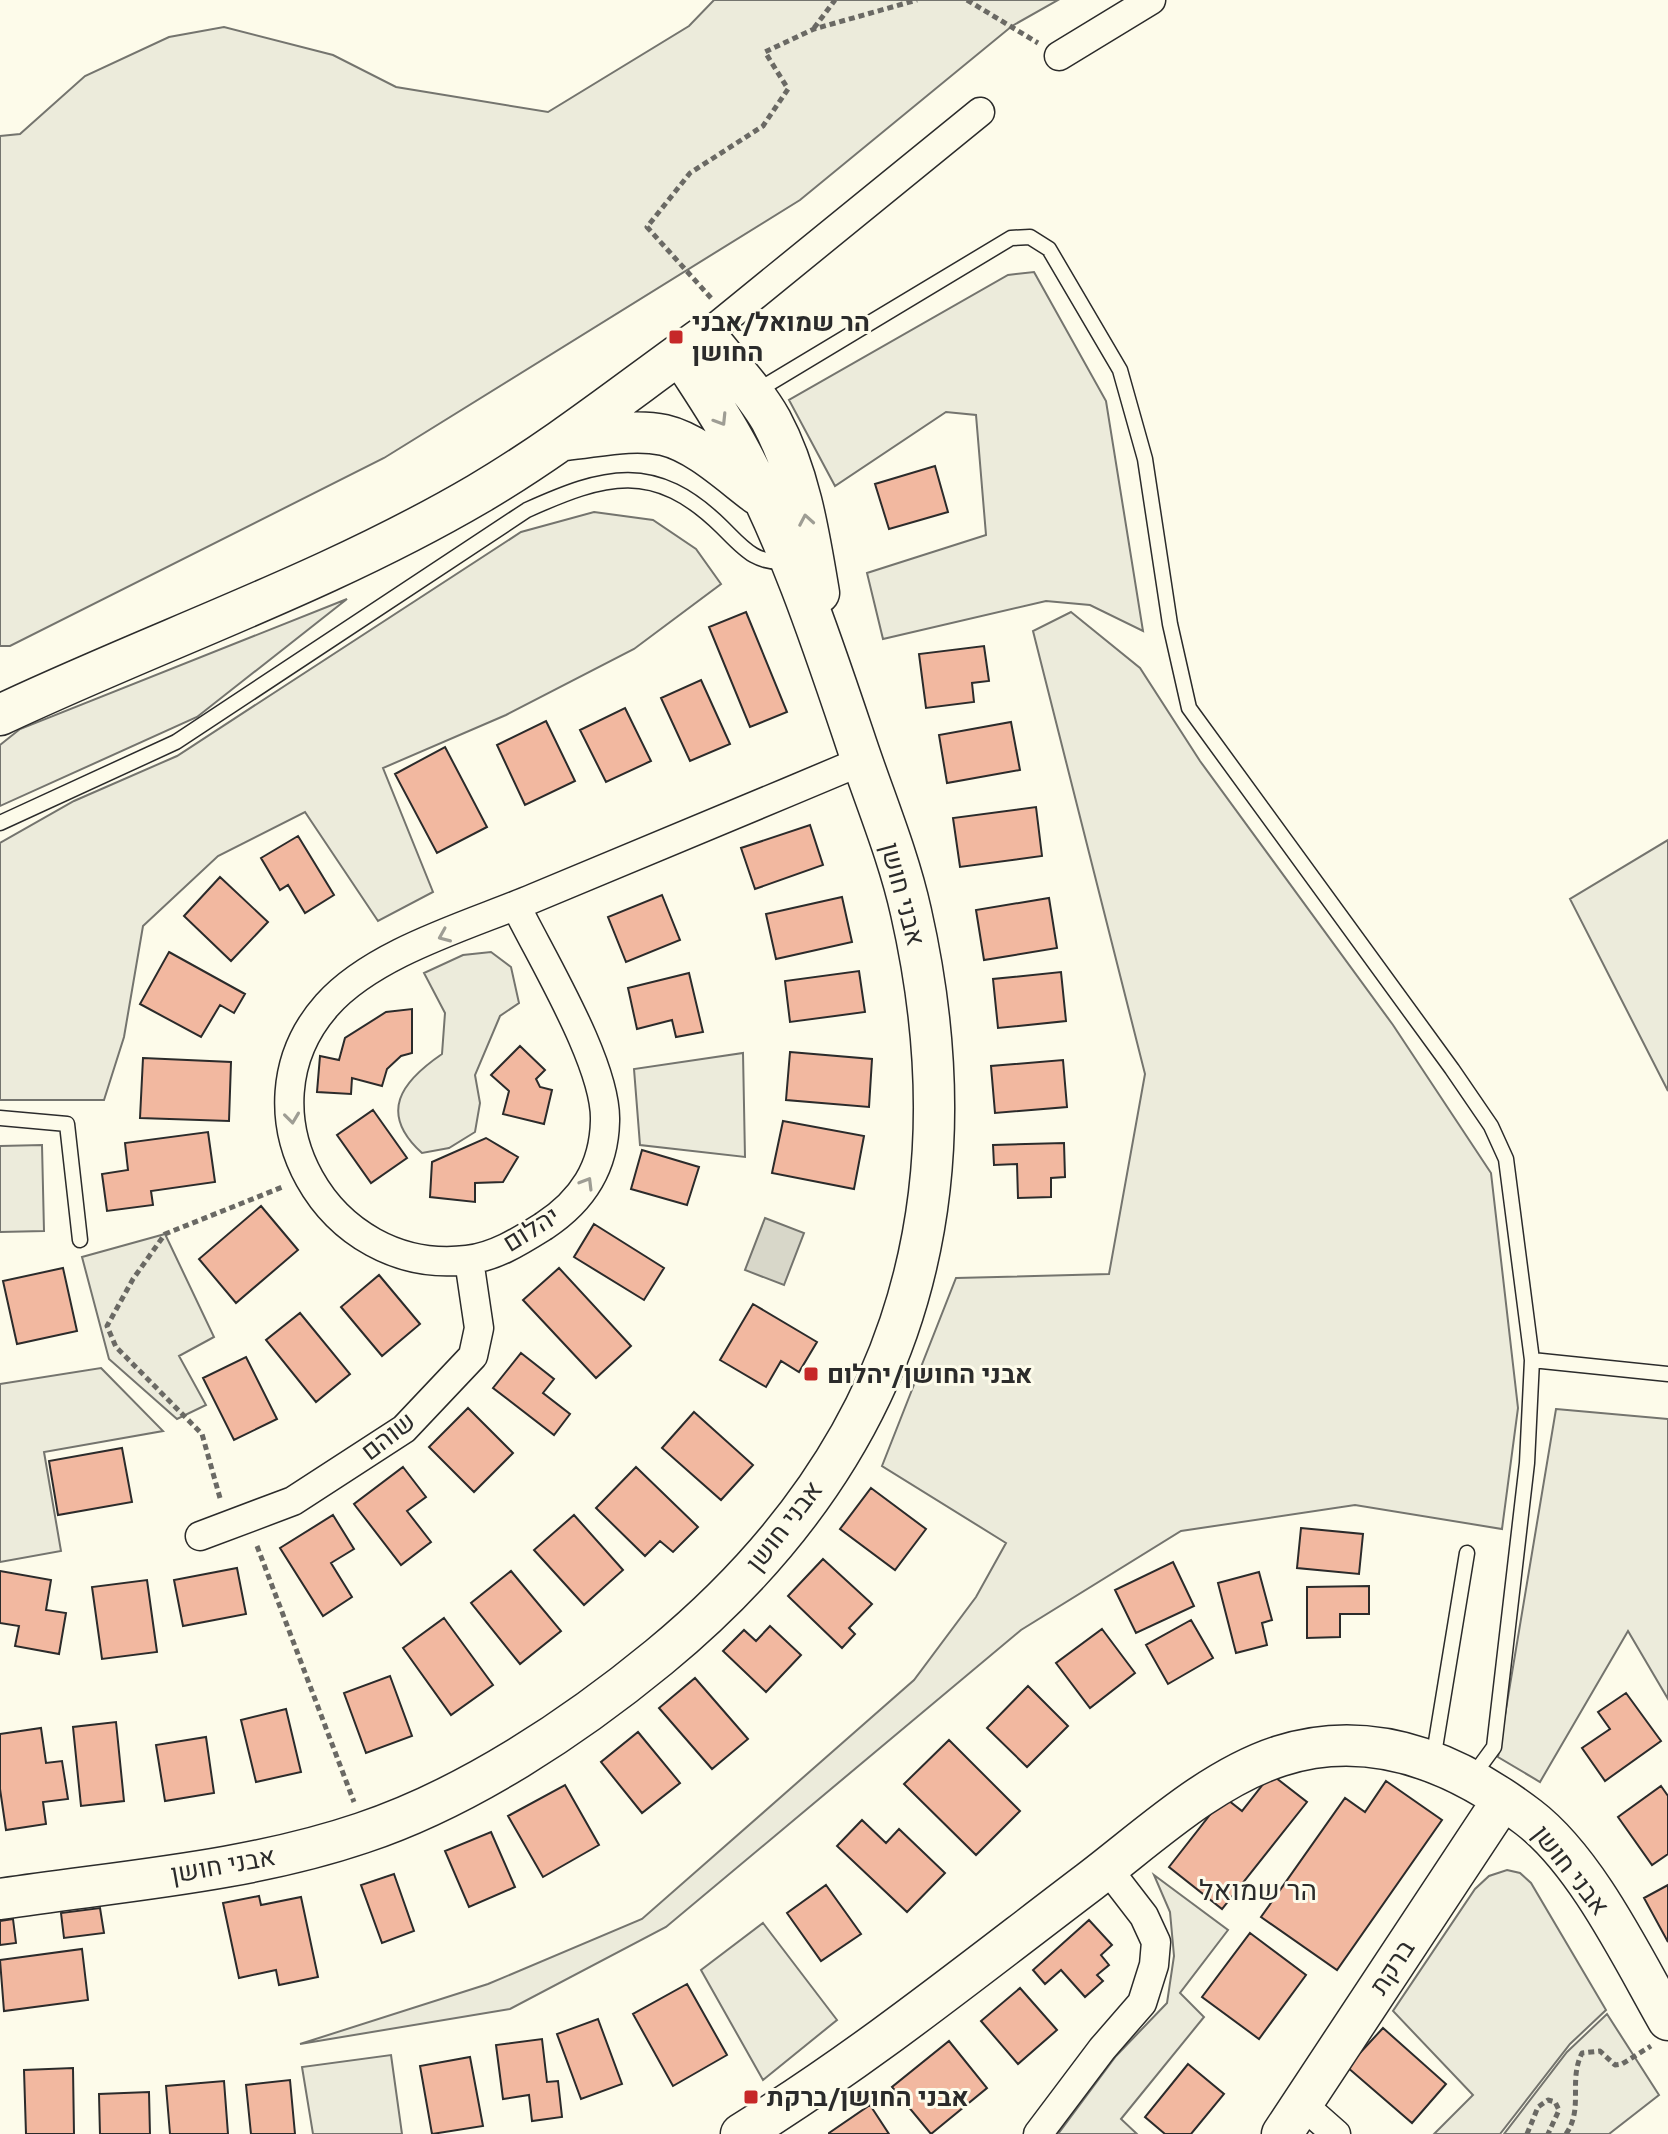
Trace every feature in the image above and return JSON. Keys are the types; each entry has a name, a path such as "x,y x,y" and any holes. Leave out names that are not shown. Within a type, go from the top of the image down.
{"street":[{"path":"1059,56 1151,0"},
{"path":"0,715 102,667 232,616 341,566 478,495 561,441 693,345 980,112"},
{"name":"אבני חושן","path":"693,345 752,394 769,417 784,446 803,499 834,680"},
{"name":"אבני חושן","path":"0,1899 293,1853 365,1832 444,1798 536,1746 614,1694 699,1624 795,1521 881,1378 907,1308 926,1229 933,1161 932,1071 924,987 911,910 834,680 765,500 735,442 693,345"},
{"path":"561,441 625,433 666,435 706,456 765,500"},
{"path":"0,696 102,667"},
{"name":"יהלום","path":"516,906 599,1082 604,1131 601,1155 588,1188 555,1218 511,1247 469,1260 430,1261 382,1249 347,1226 315,1192 298,1152 289,1114 292,1066 306,1034 321,1013 360,977 393,958 516,906 862,761"},
{"name":"שוהם","path":"200,1536 293,1501 404,1429 473,1356 479,1328 469,1260"},
{"name":"אבני חושן","path":"741,2134 825,2082 1199,1799 1281,1756 1327,1748 1374,1747 1433,1760 1487,1789 1529,1818 1566,1857 1615,1926 1662,2032"},
{"name":"ברקת","path":"1292,2119 1487,1789"},
{"path":"1038,2134 1102,2049 1142,2003 1154,1965 1156,1942 1144,1916 1107,1868"},
{"path":"1292,2119 1336,2134"}],"lane":[{"path":"752,394 1011,238 1030,237 1049,249 1120,370 1145,459 1172,637 1189,708 1452,1069 1491,1126 1506,1159 1532,1360 1527,1463 1499,1714 1487,1789"},
{"path":"0,823 176,742 527,510 581,486 647,480 667,488 710,516 745,550 766,563 788,562"},
{"path":"0,1118 67,1124 80,1240"},
{"path":"1532,1360 1668,1374"},
{"path":"1433,1760 1467,1553"}],"path":[{"path":"835,0 814,29 917,0"},
{"path":"967,0 1059,56"},
{"path":"308,1177 165,1234 133,1279 107,1326 116,1347 202,1434 365,1832"},
{"path":"1566,2134 1578,2109 1575,2067 1582,2053 1600,2051 1615,2065 1622,2064 1662,2032"},
{"path":"1527,2134 1538,2107 1548,2100 1555,2102 1559,2110 1548,2134"}],"shaded area":[{"path":"714,0 1058,0 1012,26 800,200 384,458 10,646 0,646 0,136 20,134 85,76 169,37 224,27 333,55 396,87 548,112 689,26"},
{"path":"1034,272 1106,401 1143,631 1090,605 1046,601 883,639 867,573 986,535 976,415 946,412 835,486 789,400 1008,275"},
{"path":"594,512 653,520 696,549 721,584 634,649 506,715 383,768 433,892 378,921 305,812 218,856 143,926 124,1037 104,1100 0,1100 0,843 74,801 177,756 521,532"},
{"path":"347,599 197,717 0,806 0,745 20,729"},
{"path":"1071,612 1140,668 1200,761 1393,1025 1491,1173 1518,1408 1502,1529 1355,1505 1181,1531 1021,1630 666,1927 510,2009 300,2044 488,1984 642,1919 914,1680 976,1597 1006,1543 882,1466 956,1278 1109,1274 1145,1074 1033,631"},
{"path":"1668,840 1668,1091 1570,899"},
{"path":"491,952 511,967 519,1003 500,1016 475,1075 480,1103 475,1132 449,1148 422,1153 401,1125 398,1111 406,1087 442,1054 445,1013 424,973 463,955"},
{"path":"743,1053 745,1157 640,1145 634,1069"},
{"path":"42,1145 44,1231 0,1232 0,1146"},
{"path":"765,1218 804,1233 784,1285 745,1270"},
{"path":"165,1234 214,1337 179,1356 206,1405 177,1419 109,1359 82,1257"},
{"path":"101,1368 163,1431 44,1452 61,1551 0,1562 0,1384"},
{"path":"1556,1409 1668,1419 1668,1699 1628,1631 1540,1782 1498,1757"},
{"path":"1507,1870 1520,1873 1531,1883 1606,2010 1570,2044 1500,2134 1434,2134 1473,2095 1393,2011 1475,1889 1489,1876"},
{"path":"1154,1875 1228,1930 1180,1993 1204,2017 1121,2119 1137,2134 1058,2134 1116,2056 1167,2003 1174,1956 1170,1912"},
{"path":"763,1923 837,2020 763,2080 701,1970"},
{"path":"1607,2014 1659,2095 1609,2134 1504,2134 1567,2052"},
{"path":"391,2055 402,2134 313,2134 302,2067"}],"building":[{"path":"935,466 948,512 889,529 875,484"},
{"path":"746,612 787,712 750,727 709,627"},
{"path":"984,646 989,681 972,683 974,702 926,708 919,654"},
{"path":"701,680 730,744 690,761 661,698"},
{"path":"625,708 651,761 606,782 580,730"},
{"path":"546,721 575,781 525,805 497,745"},
{"path":"1011,722 1020,770 947,783 939,735"},
{"path":"445,747 487,827 437,853 395,774"},
{"path":"1036,807 1042,856 960,867 953,818"},
{"path":"810,825 823,865 755,889 741,848"},
{"path":"298,836 334,895 305,913 288,885 280,890 261,858"},
{"path":"220,877 268,922 231,961 184,916"},
{"path":"662,895 680,940 626,962 608,917"},
{"path":"842,897 852,942 776,959 766,914"},
{"path":"1049,898 1057,948 984,960 976,910"},
{"path":"169,952 245,994 234,1013 220,1005 201,1037 140,1004"},
{"path":"859,971 865,1012 790,1022 785,981"},
{"path":"1061,972 1066,1021 998,1028 993,979"},
{"path":"689,973 703,1032 676,1037 672,1020 637,1029 628,988"},
{"path":"412,1009 412,1053 401,1056 387,1069 382,1086 352,1078 351,1094 317,1092 320,1056 339,1060 345,1038 386,1012"},
{"path":"520,1046 545,1070 536,1079 540,1087 552,1090 544,1124 503,1114 509,1091 491,1075"},
{"path":"790,1052 872,1059 869,1107 786,1100"},
{"path":"143,1058 231,1062 229,1121 140,1118"},
{"path":"1063,1060 1067,1107 995,1113 991,1066"},
{"path":"373,1110 407,1158 371,1183 337,1135"},
{"path":"783,1121 864,1136 854,1189 772,1173"},
{"path":"208,1132 215,1182 151,1191 153,1205 107,1211 102,1174 128,1170 125,1143"},
{"path":"486,1138 518,1157 503,1182 475,1183 475,1202 430,1197 432,1162"},
{"path":"1064,1143 1065,1177 1051,1178 1051,1197 1018,1198 1017,1164 994,1165 993,1145"},
{"path":"642,1150 699,1167 687,1205 631,1189"},
{"path":"261,1206 298,1250 236,1303 199,1259"},
{"path":"594,1224 664,1268 644,1300 574,1257"},
{"path":"63,1268 77,1331 17,1344 3,1281"},
{"path":"559,1268 631,1346 596,1378 523,1300"},
{"path":"379,1275 420,1324 382,1356 341,1307"},
{"path":"753,1304 817,1342 799,1372 781,1361 766,1387 720,1360"},
{"path":"300,1313 350,1374 316,1402 266,1340"},
{"path":"521,1353 554,1379 543,1393 570,1414 554,1435 493,1388"},
{"path":"246,1357 277,1419 234,1440 203,1378"},
{"path":"468,1408 513,1453 474,1492 429,1447"},
{"path":"694,1412 753,1465 721,1500 662,1448"},
{"path":"122,1448 132,1502 58,1515 49,1461"},
{"path":"403,1467 426,1497 407,1511 431,1542 401,1565 354,1504"},
{"path":"636,1467 698,1527 673,1552 660,1541 645,1556 596,1508"},
{"path":"871,1488 926,1529 895,1570 840,1529"},
{"path":"333,1515 354,1549 331,1563 352,1597 323,1616 280,1548"},
{"path":"574,1515 623,1570 584,1605 534,1550"},
{"path":"1301,1528 1363,1534 1359,1574 1297,1568"},
{"path":"823,1559 872,1604 849,1628 855,1634 842,1648 788,1596"},
{"path":"1173,1562 1194,1606 1136,1633 1115,1590"},
{"path":"237,1568 246,1614 183,1626 174,1580"},
{"path":"0,1571 51,1580 46,1610 66,1613 59,1654 15,1646 19,1626 0,1623"},
{"path":"511,1571 561,1631 520,1664 471,1603"},
{"path":"1259,1572 1272,1620 1262,1623 1267,1645 1236,1653 1218,1583"},
{"path":"147,1580 157,1652 102,1659 92,1587"},
{"path":"1369,1586 1369,1614 1340,1614 1340,1637 1307,1638 1307,1587"},
{"path":"444,1618 493,1685 451,1715 403,1648"},
{"path":"1191,1620 1213,1658 1168,1684 1146,1645"},
{"path":"770,1626 801,1655 766,1692 723,1651 744,1630 756,1641"},
{"path":"1102,1629 1135,1673 1090,1708 1056,1663"},
{"path":"390,1676 412,1736 366,1753 344,1693"},
{"path":"695,1678 748,1739 712,1769 659,1708"},
{"path":"1028,1686 1068,1726 1027,1767 987,1728"},
{"path":"1626,1693 1661,1741 1605,1781 1582,1748 1610,1729 1598,1712"},
{"path":"286,1709 301,1772 256,1782 241,1720"},
{"path":"116,1722 124,1801 81,1806 73,1727"},
{"path":"41,1728 46,1763 62,1761 68,1799 43,1802 46,1824 6,1830 0,1789 0,1734"},
{"path":"638,1732 680,1783 642,1813 601,1762"},
{"path":"206,1737 214,1793 165,1801 156,1745"},
{"path":"949,1740 1020,1811 976,1855 904,1784"},
{"path":"1271,1774 1307,1802 1222,1909 1169,1867 1224,1797 1242,1811"},
{"path":"1386,1781 1442,1820 1337,1970 1261,1917 1345,1798 1365,1812"},
{"path":"565,1785 599,1845 543,1877 508,1816"},
{"path":"1661,1786 1668,1796 1668,1854 1652,1865 1618,1817"},
{"path":"862,1820 886,1843 899,1829 945,1873 907,1912 837,1846"},
{"path":"491,1832 515,1887 469,1907 445,1851"},
{"path":"394,1874 414,1931 382,1943 361,1885"},
{"path":"826,1885 861,1934 821,1961 787,1913"},
{"path":"1668,1885 1668,1942 1644,1898"},
{"path":"259,1896 261,1905 301,1897 318,1977 279,1985 276,1970 239,1978 223,1903"},
{"path":"100,1908 104,1933 64,1938 61,1913"},
{"path":"13,1919 16,1943 0,1945 0,1921"},
{"path":"1089,1920 1112,1945 1101,1955 1109,1965 1097,1975 1103,1981 1085,1997 1061,1970 1045,1984 1033,1970"},
{"path":"1250,1933 1306,1975 1259,2039 1202,1997"},
{"path":"82,1949 88,2000 4,2011 0,1960"},
{"path":"687,1984 727,2055 673,2086 633,2014"},
{"path":"1020,1988 1057,2030 1018,2064 981,2021"},
{"path":"598,2019 622,2084 581,2099 557,2034"},
{"path":"1383,2028 1446,2084 1412,2123 1347,2067"},
{"path":"542,2039 547,2082 558,2081 562,2117 532,2121 529,2095 503,2099 496,2045"},
{"path":"949,2041 987,2088 931,2134 892,2087"},
{"path":"470,2057 483,2126 432,2134 420,2066"},
{"path":"1188,2064 1224,2094 1191,2134 1165,2134 1145,2117"},
{"path":"73,2068 74,2134 26,2134 24,2070"},
{"path":"290,2080 295,2134 251,2134 246,2085"},
{"path":"224,2081 228,2134 170,2134 166,2086"},
{"path":"149,2092 150,2134 100,2134 99,2094"},
{"path":"870,2105 889,2134 829,2134 829,2133"}],"place":[{"name":"הר שמואל/אבני החושן","path":"676,337"},
{"name":"אבני החושן/יהלום","path":"811,1374"},
{"name":"אבני החושן/ברקת","path":"751,2097"}],"district":[{"name":"הר שמואל","path":"1258,1890"}]}
